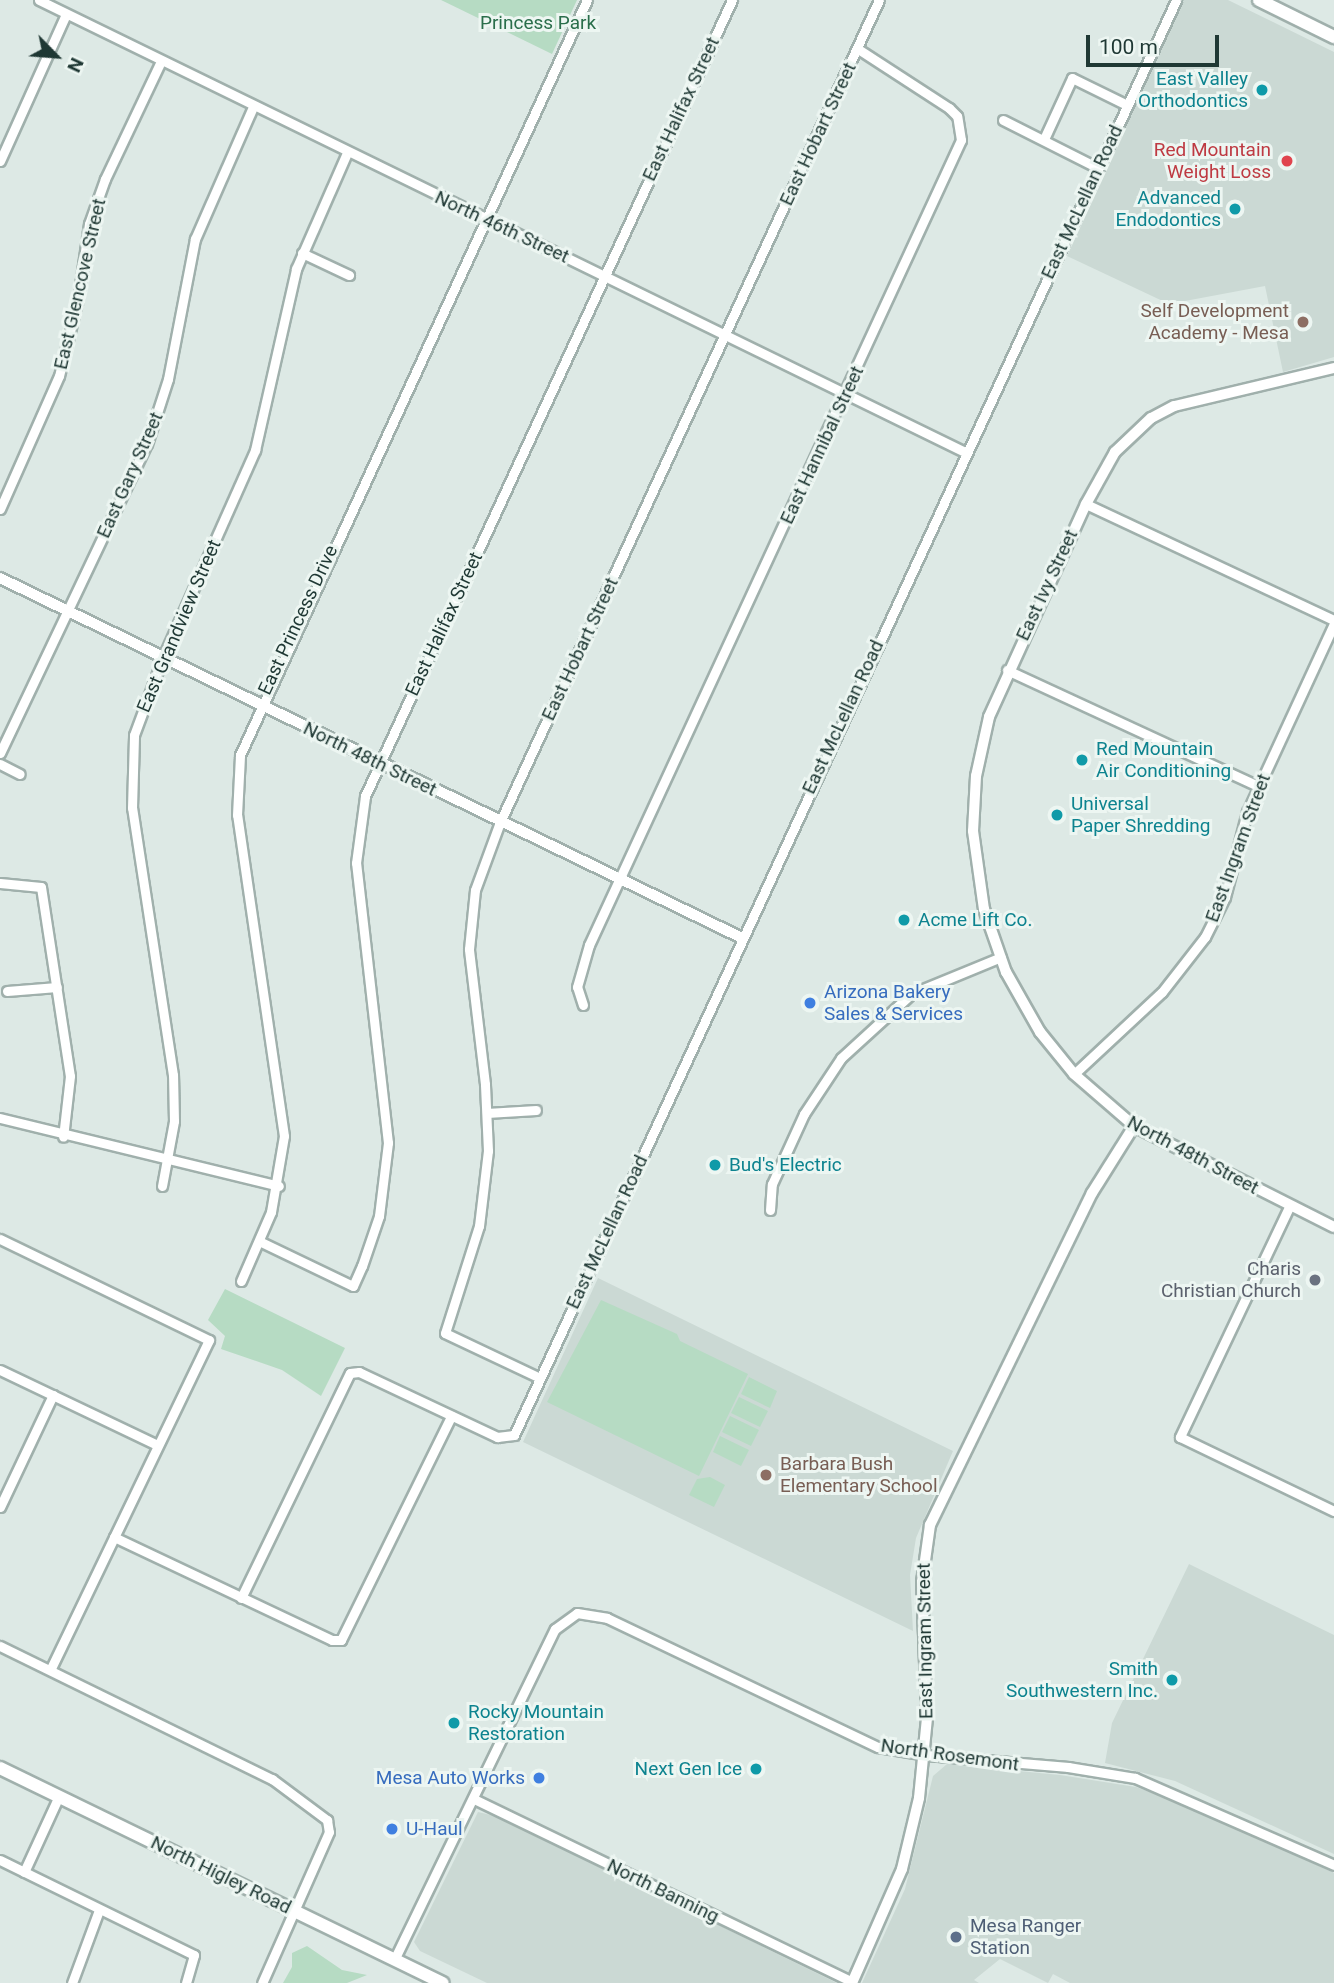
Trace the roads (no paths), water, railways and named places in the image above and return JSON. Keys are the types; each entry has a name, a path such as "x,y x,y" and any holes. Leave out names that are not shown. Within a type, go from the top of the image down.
{"main road":[{"path":"1259,0 1334,37"},
{"name":"North Higley Road","path":"0,1768 442,1983"}],"street":[{"name":"North 46th Street","path":"39,0 347,153 965,452"},
{"name":"East Princess Drive","path":"241,1280 260,1241 279,1186 283,1117 236,779 247,731 587,0"},
{"name":"East Halifax Street","path":"260,1241 353,1286 379,1216 388,1143 356,854 362,808 380,763 603,276 732,0"},
{"name":"East Hobart Street","path":"540,1378 445,1333 479,1226 486,1114 469,949 475,890 500,822 879,0"},
{"name":"East McLellan Road","path":"451,1416 497,1437 514,1434 965,452 1176,0"},
{"path":"0,161 66,13"},
{"name":"East Hannibal Street","path":"583,1005 578,987 580,970 961,140 957,116 949,108 858,49"},
{"name":"East Glencove Street","path":"0,509 59,376 78,299 89,224 105,179 161,61"},
{"path":"1044,139 1072,78 1127,104"},
{"name":"East Gary Street","path":"0,753 147,444 168,379 195,239 253,107"},
{"path":"1003,120 1098,168"},
{"name":"East Grandview Street","path":"162,1186 174,1121 173,1075 130,792 134,735 163,657 255,450 302,253 347,153"},
{"path":"302,253 349,275"},
{"name":"East Ivy Street","path":"1000,957 984,909 975,859 974,801 989,717 1007,670 1086,504 1115,452 1151,418 1201,397 1334,368"},
{"path":"1086,504 1334,622"},
{"name":"North 48th Street","path":"0,578 742,938"},
{"name":"East Ingram Street","path":"1074,1074 1162,992 1205,937 1224,897 1258,786 1334,622"},
{"path":"1007,670 1258,786"},
{"path":"0,764 20,774"},
{"path":"0,883 41,887 70,1076 63,1137"},
{"path":"770,1210 772,1184 804,1114 841,1058 911,994 1000,957"},
{"name":"North 48th Street","path":"1000,957 1026,1010 1074,1074 1134,1126 1334,1227"},
{"path":"7,991 57,987"},
{"path":"486,1114 536,1110"},
{"path":"0,1118 63,1137 279,1186"},
{"name":"East Ingram Street","path":"852,1983 902,1869 926,1755 922,1582 930,1525 1091,1193 1134,1126"},
{"path":"1290,1205 1180,1437 1334,1511"},
{"path":"0,1239 209,1339 50,1670"},
{"path":"0,1370 157,1445"},
{"path":"114,1537 241,1598 332,1640 341,1640 451,1416 359,1372 350,1373 241,1598"},
{"path":"0,1507 3,1493 53,1395"},
{"name":"North Rosemont","path":"474,1799 555,1629 577,1613 607,1618 878,1747 926,1755 1068,1767 1135,1778 1334,1865"},
{"path":"0,1646 272,1779 330,1825 262,1983"},
{"path":"24,1872 59,1796"},
{"path":"394,1960 474,1799"},
{"name":"North Banning","path":"474,1799 852,1983"},
{"path":"0,1860 194,1955 186,1983"},
{"path":"72,1983 99,1909"}],"place":[{"name":"East Valley Orthodontics","path":"1262,90"},
{"name":"Red Mountain Weight Loss","path":"1287,161"},
{"name":"Advanced Endodontics","path":"1235,209"},
{"name":"Self Development Academy - Mesa","path":"1303,322"},
{"name":"Red Mountain Air Conditioning","path":"1082,760"},
{"name":"Universal Paper Shredding","path":"1057,815"},
{"name":"Acme Lift Co.","path":"904,920"},
{"name":"Arizona Bakery Sales & Services","path":"810,1003"},
{"name":"Bud's Electric","path":"715,1165"},
{"name":"Charis Christian Church","path":"1315,1280"},
{"name":"Barbara Bush Elementary School","path":"766,1475"},
{"name":"Smith Southwestern Inc.","path":"1172,1680"},
{"name":"Rocky Mountain Restoration","path":"454,1723"},
{"name":"Next Gen Ice","path":"756,1769"},
{"name":"Mesa Auto Works","path":"539,1778"},
{"name":"U-Haul","path":"392,1829"},
{"name":"Mesa Ranger Station","path":"956,1937"}],"park label":[{"name":"Princess Park","path":"538,23"}]}
